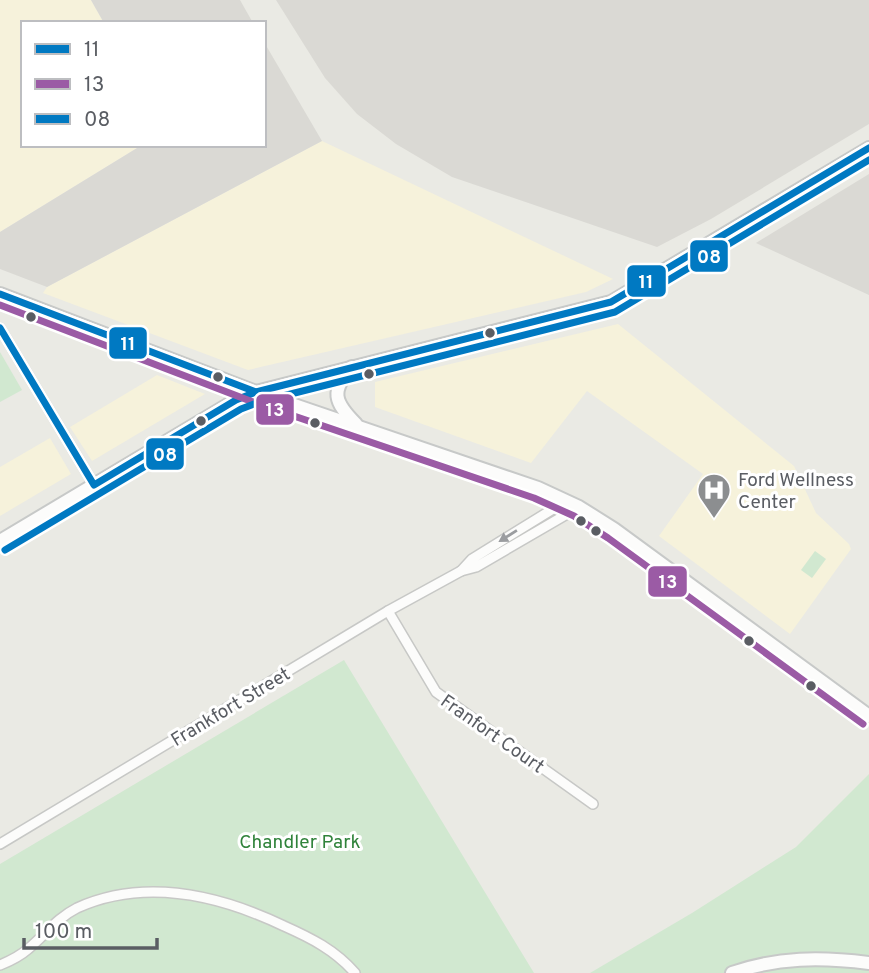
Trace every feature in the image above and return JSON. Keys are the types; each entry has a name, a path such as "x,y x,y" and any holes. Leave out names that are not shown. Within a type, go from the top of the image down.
{"main road":[{"path":"0,541 236,400 256,391 611,302 869,148"},
{"path":"0,294 256,391 538,488 579,507 614,529 869,716"},
{"path":"352,367 340,380 337,394 344,412 359,427"},
{"path":"732,973 791,959 833,959 869,963"}],"street":[{"path":"0,328 94,485"},
{"path":"461,571 472,559 566,501"},
{"path":"461,571 476,567 579,507"},
{"name":"Frankfort Street","path":"0,844 388,611 461,571"},
{"name":"Franfort Court","path":"388,611 436,692 593,804"},
{"path":"0,965 25,952 57,920 74,909 125,894 168,892 214,898 253,911 323,945 355,973"}],"shaded area":[{"path":"0,0 91,0 103,21 21,21 21,147 139,147 0,232"},
{"path":"91,0 240,0 252,21 103,21"},
{"path":"276,0 869,0 869,124 711,219 657,247 452,177 396,144 357,114 325,78"},
{"path":"266,45 322,141 47,287 0,269 0,232 139,147 266,147"},
{"path":"322,141 613,279 586,292 248,370 43,293 47,287"},
{"path":"869,174 869,295 756,243"},
{"path":"618,324 794,466 816,513 849,544 851,549 790,634 659,536 703,474 587,391 531,463 375,407 375,382"},
{"path":"157,375 205,394 92,461 70,427"},
{"path":"50,438 71,474 0,516 0,467"}],"green space":[{"path":"0,352 22,390 0,402"},
{"path":"815,551 826,559 812,578 801,570"},
{"name":"Chandler Park","path":"344,660 534,973 0,973 0,864"},
{"path":"869,774 869,973 590,973 796,847"}],"transit line":[{"name":"11","path":"0,328 94,485 236,400 256,392 611,302 869,148"},
{"name":"08","path":"5,550 241,409 259,402 615,312 869,160"},
{"name":"11","path":"0,294 256,392"},
{"name":"13","path":"0,305 253,402 534,498 574,516 863,724"}],"place":[{"name":"Ford Wellness Center","path":"714,520"}]}
